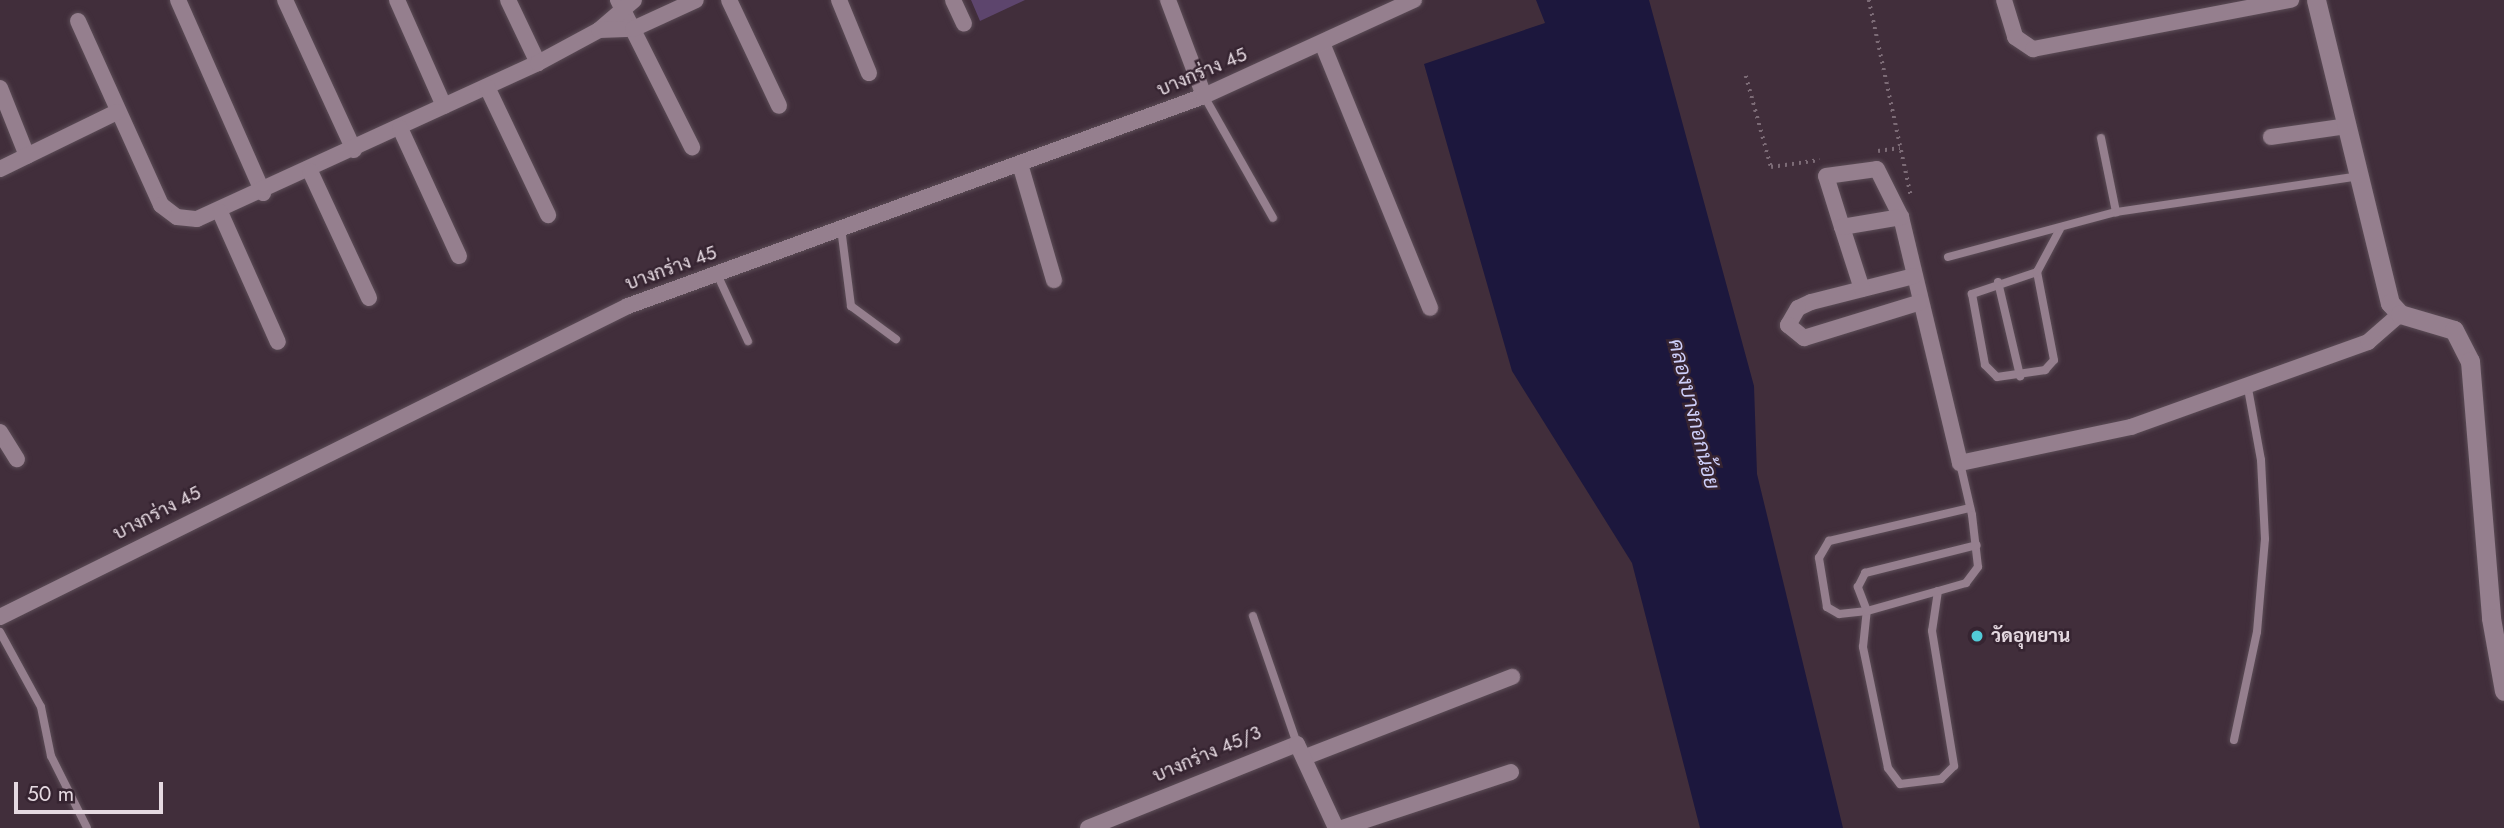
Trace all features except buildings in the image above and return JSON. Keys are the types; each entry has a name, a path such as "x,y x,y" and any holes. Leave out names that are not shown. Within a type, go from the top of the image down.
{"street":[{"path":"178,0 263,193"},
{"path":"285,0 354,150"},
{"path":"397,0 444,106"},
{"path":"508,0 538,63"},
{"path":"599,30 633,29 696,0"},
{"path":"729,0 779,106"},
{"path":"839,0 869,73"},
{"path":"953,0 964,24"},
{"path":"1168,0 1204,96"},
{"name":"บางกร่าง 45","path":"0,617 615,312 1204,96 1322,43 1379,7 1414,0"},
{"path":"2004,0 2015,37 2032,49 2291,0"},
{"path":"2316,0 2387,293 2400,314 2454,330 2470,361 2491,618 2504,691"},
{"path":"78,21 161,205 177,217 220,212 538,63 599,30 624,2 633,29 692,147"},
{"path":"1322,43 1430,308"},
{"path":"487,87 548,215"},
{"path":"0,88 27,156"},
{"path":"0,169 117,112"},
{"path":"2271,137 2347,126"},
{"path":"400,128 459,257"},
{"path":"1020,164 1054,280"},
{"path":"1862,289 1826,176 1868,168 1886,176 1900,217 1959,463 2088,440 2246,381 2368,342 2400,314"},
{"path":"310,171 369,298"},
{"path":"220,212 278,342"},
{"path":"1842,227 1900,217"},
{"path":"1914,276 1798,308 1788,325 1804,338 1921,302"},
{"path":"0,432 17,459"},
{"name":"บางกร่าง 45/3","path":"1087,828 1512,677"},
{"path":"1302,750 1336,828"},
{"path":"1342,828 1511,772"}],"lane":[{"path":"1204,96 1273,218"},
{"path":"2101,138 2116,212"},
{"path":"1948,257 2116,212 2359,176"},
{"path":"2036,272 1978,289 1970,302 1985,365 1997,376 2020,376 2045,370 2054,360 2036,272 2060,228"},
{"path":"841,229 851,306 896,339"},
{"path":"717,274 748,341"},
{"path":"1998,282 2020,376"},
{"path":"2234,740 2257,632 2265,540 2261,460 2246,381"},
{"path":"1959,463 1970,508 1977,545 1974,577 1938,591 1867,611 1839,614 1827,607 1819,558 1829,541 1970,508"},
{"path":"1938,591 1932,631 1956,755 1941,779 1900,784 1888,768 1863,647 1867,611 1858,587 1865,573 1977,545"},
{"path":"1253,617 1302,750"},
{"path":"0,632 41,706 51,756 87,828"}],"path":[{"path":"1746,76 1771,167 1823,159"},
{"path":"1875,152 1900,148"}],"water":[{"name":"คลองบางกอกน้อย","path":"1536,0 1649,0 1754,386 1757,474 1843,828 1700,828 1632,563 1512,371 1424,64 1545,23"}],"place":[{"name":"วัดอุทยาน","path":"1977,636"}]}
